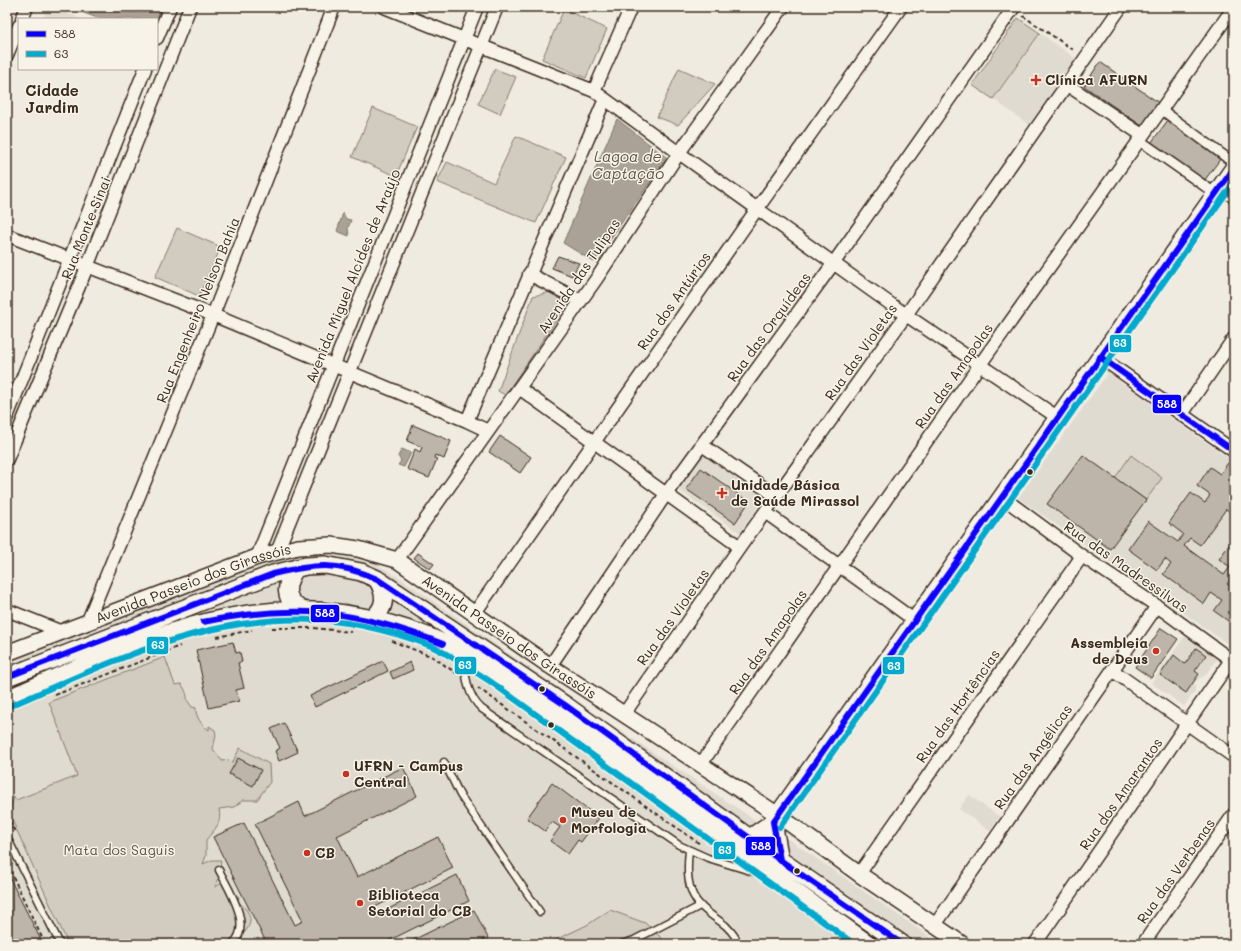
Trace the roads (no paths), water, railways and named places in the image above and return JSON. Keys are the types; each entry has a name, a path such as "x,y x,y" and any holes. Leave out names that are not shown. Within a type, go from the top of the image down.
{"main road":[{"path":"750,838 776,818 1100,357 1224,192 1234,168"},
{"path":"7,677 250,582 296,568 325,565 337,566 361,572 377,579 565,705 780,860 902,944"},
{"path":"296,568 288,582 288,594 294,605 304,611"},
{"path":"372,619 381,610 385,600 384,593 377,579"},
{"path":"7,699 114,653 190,625 248,613 304,611 337,613 372,619 421,634 446,645 531,700 868,944"},
{"path":"776,818 780,860"}],"street":[{"path":"22,18 27,7"},
{"path":"158,36 170,7"},
{"name":"Rua Monte Sinai","path":"7,460 87,266 190,7"},
{"name":"Rua Engenheiro Nelson Bahia","path":"88,623 213,315 334,7"},
{"path":"384,7 594,91 833,264 979,366 1057,418"},
{"name":"Avenida Miguel Alcídes de Araújo","path":"257,557 477,7"},
{"path":"277,552 351,373 497,7"},
{"path":"594,91 631,7"},
{"name":"Avenida das Tulipas","path":"396,560 581,301 679,154 783,7"},
{"name":"Rua dos Antúrios","path":"474,614 757,209 901,7"},
{"name":"Rua das Violetas","path":"624,714 776,496 906,315 1121,7"},
{"name":"Rua das Amapolas","path":"701,764 979,366 1234,7"},
{"name":"Rua das Orquídeas","path":"550,666 666,494 833,264 1012,8"},
{"path":"7,55 18,28"},
{"name":"Rua Monte Sinai","path":"7,416 144,70"},
{"path":"1066,84 1141,138 1224,192"},
{"path":"466,420 604,99"},
{"path":"1162,110 1234,163"},
{"path":"7,235 213,315 466,420 488,431"},
{"path":"529,274 581,301"},
{"path":"1182,414 1234,338"},
{"path":"1100,357 1234,451"},
{"path":"519,388 740,547"},
{"path":"702,445 776,496"},
{"name":"Rua das Madressilvas","path":"1002,497 1082,556 1157,606 1232,661"},
{"path":"765,512 914,620"},
{"name":"Avenida Passeio dos Girassóis","path":"7,653 257,557 277,552 314,545 331,545 358,549 396,560 550,666 701,764 776,818 962,944"},
{"name":"Rua das Hortências","path":"859,874 1082,556"},
{"name":"Rua das Angélicas","path":"935,925 1157,606"},
{"path":"7,610 62,632"},
{"name":"Rua dos Amarantos","path":"1035,944 1232,661"},
{"path":"1112,670 1234,757"},
{"name":"Rua das Verbenas","path":"1143,944 1234,814"}],"lane":[{"path":"465,657 464,672 466,680 474,699 482,709 690,850 708,858 778,879"},
{"path":"444,762 460,795 540,912"},
{"path":"7,837 60,944"},
{"path":"690,850 687,866 688,879 692,894 700,906 728,929 738,944"},
{"path":"219,870 238,908 242,926 236,941 232,944"},
{"path":"622,944 634,940 700,906"}],"water":[{"path":"68,7 161,7 157,18 97,18"},
{"name":"Lagoa de Captação","path":"617,119 667,158 594,262 563,243"},
{"path":"343,213 346,219 351,220 348,228 349,236 337,231"},
{"path":"402,449 411,453 404,467 398,465 401,461 398,456"}],"place":[{"name":"Clínica AFURN","path":"1036,80"},
{"name":"Unidade Básica de Saúde Mirassol","path":"722,493"},
{"name":"Assembleia de Deus","path":"1156,651"},
{"name":"UFRN - Campus Central","path":"346,774"},
{"name":"Museu de Morfologia","path":"563,820"},
{"name":"CB","path":"307,853"},
{"name":"Biblioteca Setorial do CB","path":"360,903"}],"district":[{"name":"Cidade Jardim","path":"52,100"}],"park label":[{"name":"Mata dos Saguis","path":"119,850"}]}
